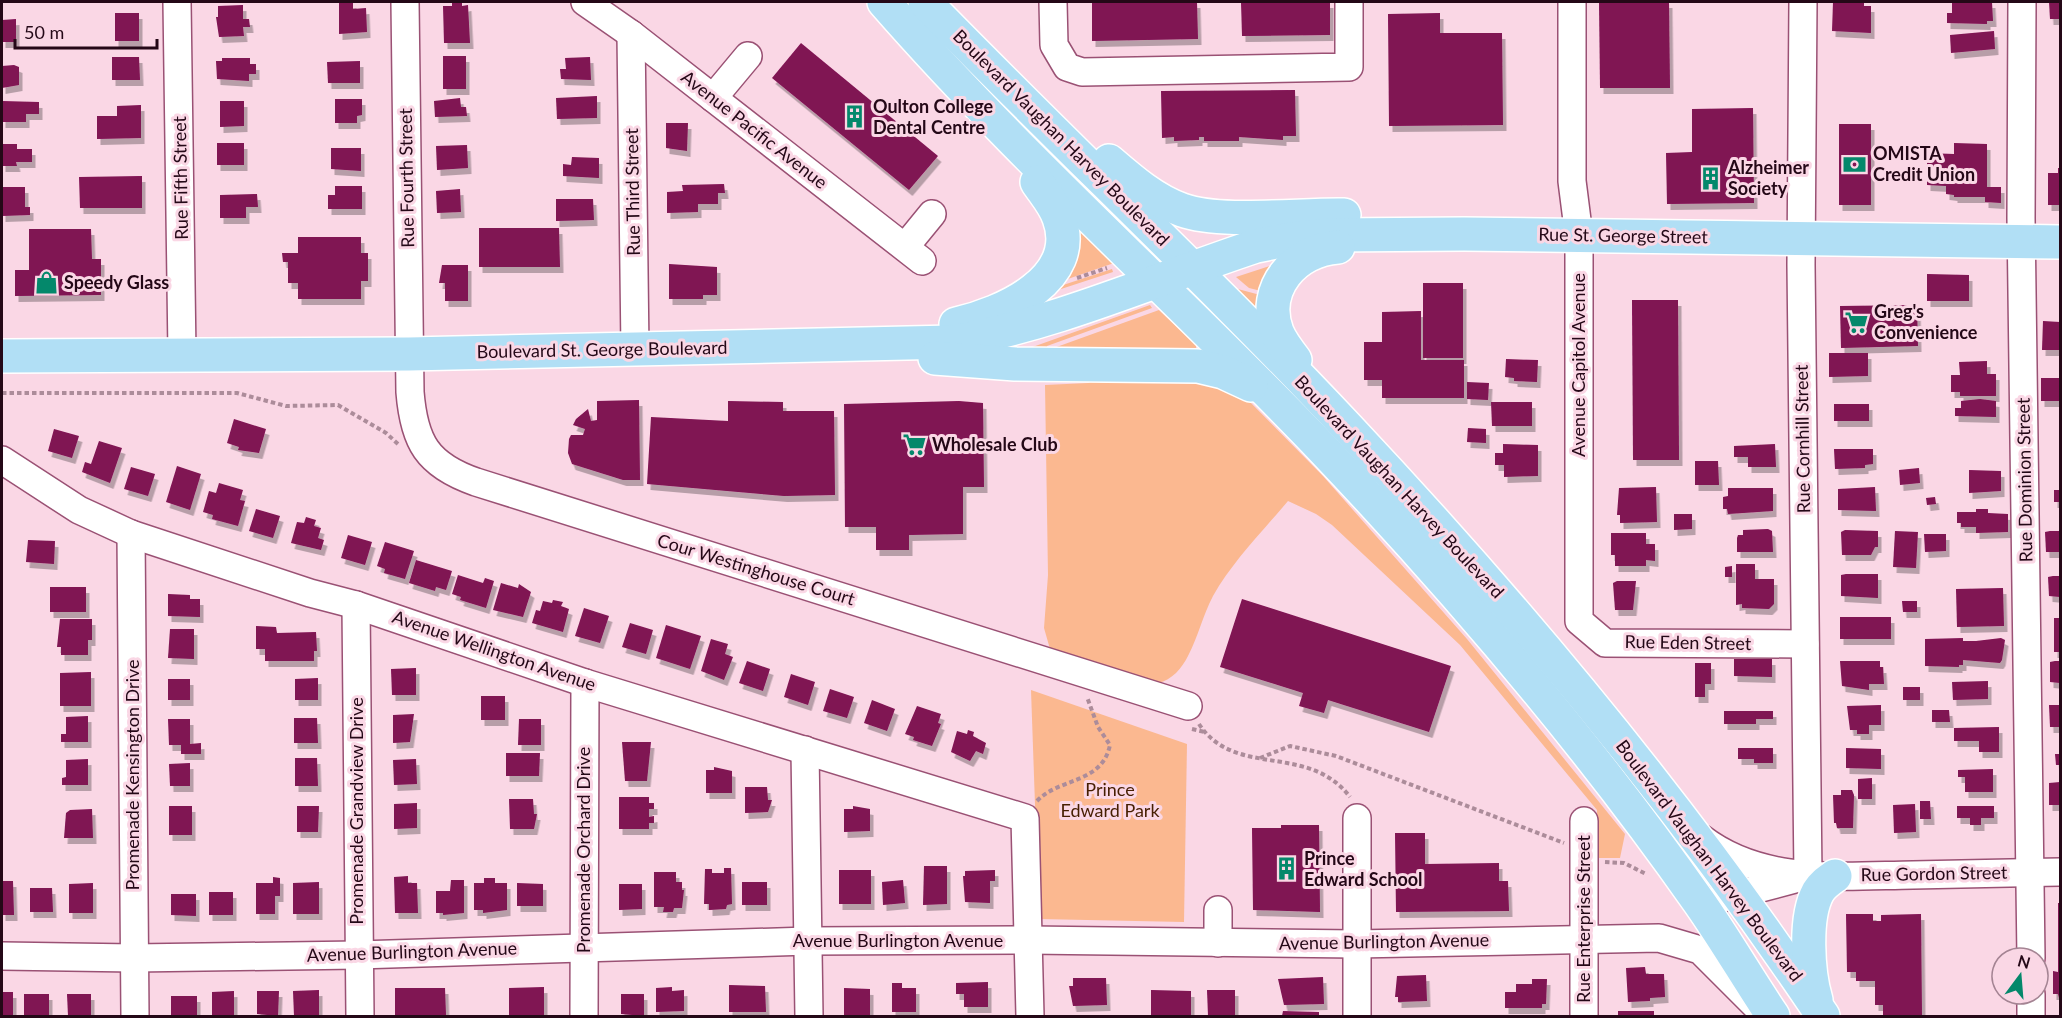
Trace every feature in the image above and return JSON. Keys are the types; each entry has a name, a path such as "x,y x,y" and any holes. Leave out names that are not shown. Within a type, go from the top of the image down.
{"main road":[{"name":"Boulevard Vaughan Harvey Boulevard","path":"884,2 1000,129 1268,393 1413,548 1516,668 1632,811 1700,904 1773,1017"},
{"name":"Boulevard Vaughan Harvey Boulevard","path":"930,6 1345,425 1518,617 1737,892 1821,1013"},
{"path":"930,6 1132,181 1180,209 1217,216 1306,214 1379,217 1464,234"},
{"path":"762,347 965,322 1008,306 1038,287 1050,273 1060,255 1063,242 1060,218 1000,129"},
{"path":"1345,425 1293,357 1277,332 1273,304 1285,274 1305,255 1318,250 1403,245 1464,234"},
{"name":"Rue St. George Street","path":"1190,269 1256,246 1291,238 1331,235 1464,234 2061,242"},
{"name":"Boulevard St. George Boulevard","path":"2,356 409,354 934,343 982,337 1030,324 1190,269"},
{"path":"762,347 1015,364 1198,366 1223,372 1268,393"},
{"path":"1821,1013 1810,978 1809,949 1816,897 1823,885 1822,876"}],"street":[{"name":"Rue Fifth Street","path":"177,2 182,354"},
{"name":"Rue Fourth Street","path":"405,2 409,354"},
{"name":"Avenue Pacific Avenue","path":"585,2 631,34 913,254 932,214"},
{"path":"1053,2 1054,45 1067,67 1082,72 1349,67 1349,2"},
{"name":"Avenue Capitol Avenue","path":"1572,2 1572,181 1579,236 1579,621"},
{"name":"Rue Cornhill Street","path":"1803,2 1801,239 1805,644 1822,876"},
{"name":"Rue Dominion Street","path":"2022,2 2022,242 2031,946"},
{"name":"Rue Third Street","path":"631,34 635,350"},
{"path":"713,98 748,56"},
{"name":"Cour Westinghouse Court","path":"409,354 412,417 420,442 437,463 460,477 1188,706"},
{"name":"Avenue Wellington Avenue","path":"2,460 79,510 131,534 310,593 356,605 585,683 1013,814"},
{"name":"Promenade Kensington Drive","path":"131,534 135,1017"},
{"name":"Promenade Grandview Drive","path":"356,605 360,1017"},
{"name":"Rue Eden Street","path":"1579,621 1605,643 1805,644"},
{"name":"Promenade Orchard Drive","path":"584,1017 585,683"},
{"path":"805,750 809,1017"},
{"path":"1013,814 1029,940 1030,1017"},
{"path":"1357,818 1357,1017"},
{"name":"Rue Enterprise Street","path":"1584,821 1584,1017"},
{"name":"Rue Gordon Street","path":"1688,828 1721,854 1741,862 1822,876"},
{"name":"Rue Gordon Street","path":"1700,904 1737,892 1822,876 2061,872"},
{"path":"1218,910 1218,943"},
{"name":"Avenue Burlington Avenue","path":"2,956 134,958 358,955 584,946 808,941 1029,940 1356,944 1659,938 1700,950 1766,1017"}],"path":[{"path":"1071,280 1113,266"},
{"path":"1013,814 1044,795 1089,776 1102,764 1110,745 1098,727 1089,705 1090,675"},
{"path":"1205,732 1218,746 1238,754 1289,761 1319,771 1338,782 1350,797 1357,818"},
{"path":"1260,758 1290,746 1336,756 1562,842 1599,862 1624,863 1654,878"}],"green space":[{"path":"1077,226 1114,263 1062,281"},
{"path":"1276,264 1265,292 1249,288 1236,277"},
{"path":"1112,269 1113,272 1058,290 1057,287"},
{"path":"1234,288 1264,296 1257,311"},
{"path":"1150,305 1152,308 1047,346 1047,355 1027,349"},
{"path":"1159,310 1196,345 1196,356 1051,349"},
{"path":"1198,378 1247,399 1323,476 1467,639 1625,834 1620,858 1598,858 1597,810 1460,645 1332,525 1316,514 1288,501 1221,583 1209,603 1186,660 1180,669 1168,679 1158,683 1050,649 1044,628 1048,575 1045,385 1088,383 1098,379"},
{"name":"Prince Edward Park","path":"1031,690 1187,744 1184,922 1039,919"}],"building":[{"path":"339,2 353,2 353,9 366,8 367,32 339,34"},
{"path":"452,2 462,2 462,6 468,5 470,43 444,43 443,6 452,6"},
{"path":"1092,2 1197,2 1198,39 1092,41"},
{"path":"1241,2 1330,2 1330,35 1242,36"},
{"path":"1599,2 1669,2 1670,88 1600,88"},
{"path":"1833,2 1864,2 1864,6 1871,6 1871,33 1832,31"},
{"path":"1952,2 1992,2 1993,21 1987,21 1987,24 1947,23 1947,13 1952,13"},
{"path":"2049,2 2060,2 2060,19 2050,19"},
{"path":"243,5 243,19 249,19 250,27 243,27 244,36 219,37 216,17 218,17 218,6"},
{"path":"115,13 139,13 139,41 115,41"},
{"path":"1440,13 1440,33 1502,33 1503,125 1389,126 1388,14"},
{"path":"16,19 16,42 2,42 2,20"},
{"path":"1994,31 1995,49 1951,53 1950,35"},
{"name":"Oulton College Dental Centre","path":"801,43 938,156 909,190 772,78"},
{"path":"443,56 466,56 466,89 443,89"},
{"path":"112,57 139,57 140,80 112,80"},
{"path":"590,57 591,80 561,79 560,69 566,69 565,58"},
{"path":"222,58 250,58 250,64 256,64 256,74 249,74 249,81 217,79 216,61 222,61"},
{"path":"360,61 360,83 328,83 327,62"},
{"path":"2,66 19,67 19,85 2,88"},
{"path":"1295,90 1296,136 1283,136 1283,140 1239,137 1239,141 1204,141 1204,137 1199,137 1199,140 1174,141 1174,137 1162,138 1161,91"},
{"path":"597,96 597,118 557,119 556,98"},
{"path":"460,98 461,107 466,107 467,116 435,117 434,101"},
{"path":"335,99 362,99 362,115 357,116 357,123 335,123"},
{"path":"2,101 39,102 39,114 26,114 26,122 2,122"},
{"path":"220,101 244,101 244,126 220,127"},
{"path":"141,105 141,138 97,139 97,116 117,116 117,106"},
{"name":"Alzheimer Society","path":"1753,108 1754,203 1667,204 1666,153 1692,152 1692,109"},
{"path":"666,123 688,123 687,151 666,148"},
{"name":"OMISTA Credit Union","path":"1839,124 1871,124 1871,205 1839,205"},
{"path":"217,143 244,143 244,165 217,165"},
{"path":"1954,143 1987,144 1987,187 2001,187 2001,203 1985,202 1985,197 1954,197 1954,195 1946,194 1946,186 1927,185 1927,153 1954,154"},
{"path":"2,144 17,144 17,149 32,149 32,162 16,162 17,166 2,166"},
{"path":"467,145 468,168 437,170 436,146"},
{"path":"331,148 361,148 361,171 331,169"},
{"path":"572,157 599,158 599,178 563,176 563,164 571,165"},
{"path":"2058,168 2060,168 2060,205 2048,205 2048,173 2058,173"},
{"path":"142,176 142,208 80,208 79,177"},
{"path":"724,184 725,193 718,193 718,204 698,204 698,212 667,213 667,192 683,191 682,185"},
{"path":"335,186 362,186 362,209 328,209 328,195 335,195"},
{"path":"2,187 25,187 25,207 30,207 30,215 2,216"},
{"path":"460,189 461,212 437,213 436,191"},
{"path":"257,194 258,207 246,207 246,218 220,218 220,195"},
{"path":"556,199 593,199 594,220 556,221"},
{"path":"479,228 559,228 560,267 479,267"},
{"path":"29,229 91,229 92,259 101,259 101,295 15,296 15,270 29,270"},
{"path":"298,237 361,237 361,253 368,253 368,281 361,281 361,299 298,299 298,283 288,283 288,262 283,262 282,253 298,253"},
{"path":"669,264 717,267 717,295 703,295 703,299 669,299"},
{"path":"442,265 468,265 468,301 445,301 445,283 439,283"},
{"path":"1927,274 1969,275 1969,301 1927,301"},
{"path":"1423,283 1463,283 1463,358 1423,358"},
{"path":"1632,300 1678,300 1679,460 1633,460"},
{"path":"1917,305 1918,346 1841,348 1840,306"},
{"path":"1421,311 1421,360 1464,360 1464,398 1382,398 1382,380 1364,380 1364,342 1382,342 1382,312"},
{"path":"2043,321 2060,322 2060,350 2042,350"},
{"path":"1829,353 1868,353 1868,376 1829,377"},
{"path":"1506,359 1538,360 1537,382 1514,381 1514,378 1505,377"},
{"path":"1987,361 1987,374 1996,374 1996,396 1960,396 1960,392 1951,392 1951,375 1960,375 1959,362"},
{"path":"2041,378 2060,378 2060,401 2041,401"},
{"path":"1467,382 1489,383 1488,400 1467,399"},
{"path":"1980,399 1996,401 1996,417 1955,416 1955,408 1961,408 1961,401"},
{"path":"639,400 640,480 623,480 572,464 568,453 569,439 571,435 583,435 585,429 573,425 576,419 588,409 591,421 597,420 597,401"},
{"path":"728,401 783,402 783,411 834,411 835,495 784,496 647,484 651,417 728,421"},
{"name":"Wholesale Club","path":"959,401 983,403 984,487 963,487 963,534 909,535 909,550 876,550 876,527 845,527 844,404"},
{"path":"1491,402 1532,402 1532,426 1492,426"},
{"path":"1834,404 1869,404 1869,421 1834,421"},
{"path":"234,419 266,429 259,453 238,450 239,447 227,443"},
{"path":"1468,428 1486,429 1486,443 1467,442"},
{"path":"54,429 79,436 72,458 48,451"},
{"path":"99,441 122,448 110,483 82,472 85,462 91,464"},
{"path":"1503,444 1538,445 1538,476 1504,477 1504,465 1495,465 1495,453 1503,453"},
{"path":"1775,444 1776,467 1748,467 1748,457 1734,457 1734,446"},
{"path":"1834,449 1873,449 1873,464 1865,465 1865,468 1835,469"},
{"path":"1695,461 1718,461 1719,485 1695,485"},
{"path":"177,466 201,474 190,510 166,502"},
{"path":"131,467 155,474 148,496 124,489"},
{"path":"1919,468 1920,483 1900,485 1899,470"},
{"path":"1969,470 2001,471 2001,491 1969,493"},
{"path":"219,483 243,490 240,500 245,501 238,526 212,519 213,515 203,512 209,491 216,493"},
{"path":"1656,487 1657,522 1620,523 1620,515 1617,515 1619,488"},
{"path":"1875,487 1876,511 1838,510 1838,489"},
{"path":"1728,488 1773,488 1773,511 1728,514 1727,509 1723,509 1723,497 1728,496"},
{"path":"2054,490 2060,490 2060,502 2054,502"},
{"path":"1935,497 1936,504 1927,505 1926,498"},
{"path":"256,509 280,516 273,538 249,531"},
{"path":"1976,509 1988,509 1988,513 2008,514 2008,532 1976,533 1976,527 1961,527 1961,523 1957,523 1957,512 1976,512"},
{"path":"1674,514 1692,514 1692,529 1674,530"},
{"path":"306,517 316,520 314,526 321,528 318,538 324,540 321,550 291,543 297,522 304,523"},
{"path":"1768,529 1772,531 1773,552 1737,552 1737,538 1738,535 1743,535 1743,530"},
{"path":"1845,530 1878,531 1878,547 1875,547 1871,555 1842,555 1841,532"},
{"path":"1895,531 1918,532 1916,568 1893,567"},
{"path":"2060,531 2060,552 2046,552 2045,532"},
{"path":"1611,533 1646,533 1646,544 1655,544 1655,561 1646,560 1646,566 1615,566 1615,555 1611,555"},
{"path":"1924,534 1946,534 1946,551 1925,552"},
{"path":"348,535 372,542 365,565 341,558"},
{"path":"28,540 55,541 54,564 26,562"},
{"path":"385,542 414,551 405,579 384,573 385,569 377,566"},
{"path":"416,560 452,571 446,590 436,587 435,591 409,583"},
{"path":"1736,564 1755,564 1755,579 1774,579 1774,604 1769,609 1742,608 1742,604 1736,605"},
{"path":"1732,566 1732,577 1725,577 1725,567"},
{"path":"1878,574 1878,598 1841,596 1841,575"},
{"path":"458,575 483,583 485,578 494,581 486,608 460,600 461,597 452,594"},
{"path":"2060,576 2060,597 2049,596 2048,577"},
{"path":"1636,581 1633,610 1615,610 1613,583"},
{"path":"501,583 518,588 519,584 531,592 523,617 493,610"},
{"path":"50,587 86,587 86,612 50,612"},
{"path":"2003,588 2004,626 1957,627 1956,589"},
{"path":"168,594 190,595 190,599 200,599 200,617 168,616"},
{"path":"1242,599 1451,666 1429,732 1328,700 1324,713 1299,706 1303,693 1220,667"},
{"path":"553,600 563,602 561,606 569,609 563,632 532,623 536,610 540,611 543,601 552,603"},
{"path":"1902,601 1917,601 1917,612 1903,612"},
{"path":"584,608 609,616 600,643 575,636"},
{"path":"1840,617 1891,617 1891,639 1840,639"},
{"path":"2054,618 2060,618 2060,652 2054,652"},
{"path":"60,619 92,619 92,640 88,640 88,655 61,655 61,647 57,647"},
{"path":"630,623 653,630 646,654 622,647"},
{"path":"666,625 701,636 690,669 656,658"},
{"path":"256,626 276,627 277,633 316,632 317,651 314,651 314,661 265,661 265,649 256,649"},
{"path":"170,629 194,629 194,659 168,658"},
{"path":"1963,638 1963,641 2001,638 2005,640 2002,660 2000,663 1963,660 1963,665 1959,667 1925,666 1925,639"},
{"path":"711,639 728,644 725,654 733,657 724,680 701,671"},
{"path":"1734,659 1772,659 1772,677 1734,676"},
{"path":"747,661 770,669 763,691 739,683"},
{"path":"1840,661 1880,661 1880,667 1883,667 1884,684 1869,684 1869,690 1842,686"},
{"path":"2060,661 2060,683 2050,682 2050,662"},
{"path":"1695,663 1711,663 1711,684 1705,684 1705,697 1695,697"},
{"path":"416,668 416,695 392,695 391,669"},
{"path":"91,672 91,706 60,706 60,673"},
{"path":"791,674 815,682 808,705 784,697"},
{"path":"318,678 318,700 295,700 295,679"},
{"path":"168,679 190,679 190,700 168,700"},
{"path":"1988,681 1988,699 1953,700 1952,682"},
{"path":"1903,687 1920,687 1920,700 1903,700"},
{"path":"830,689 854,697 847,718 823,711"},
{"path":"481,696 505,696 505,720 481,720"},
{"path":"872,700 895,709 887,731 864,723"},
{"path":"1881,705 1881,725 1869,725 1869,734 1857,734 1857,730 1850,730 1847,706"},
{"path":"2049,705 2060,705 2060,727 2050,727"},
{"path":"917,706 941,714 938,723 941,724 932,746 913,740 914,737 905,734"},
{"path":"1932,710 1949,710 1950,722 1932,722"},
{"path":"1724,711 1773,711 1773,719 1756,719 1756,724 1724,724"},
{"path":"414,714 410,742 393,743 393,715"},
{"path":"88,716 88,742 61,742 61,734 66,734 66,717"},
{"path":"294,718 317,718 318,743 294,743"},
{"path":"168,719 190,719 190,744 201,743 201,754 181,754 181,745 169,745"},
{"path":"519,719 541,719 541,745 518,745"},
{"path":"1999,727 1999,752 1979,752 1979,741 1954,741 1954,728"},
{"path":"968,730 974,732 973,736 986,743 983,754 976,751 970,761 951,752 957,731 967,734"},
{"path":"622,742 651,742 647,781 625,781"},
{"path":"1738,748 1773,748 1773,763 1754,763 1754,759 1738,759"},
{"path":"1846,748 1881,749 1881,769 1846,768"},
{"path":"506,753 540,753 539,776 506,776"},
{"path":"2055,754 2060,754 2060,765 2056,765"},
{"path":"295,758 317,758 318,786 295,786"},
{"path":"88,759 88,785 62,785 62,778 66,777 66,760"},
{"path":"416,759 417,784 394,785 393,760"},
{"path":"190,763 190,786 170,786 169,764"},
{"path":"714,767 732,771 732,793 706,793 706,770 714,770"},
{"path":"1993,769 1993,792 1965,792 1965,777 1958,777 1958,770"},
{"path":"1872,778 1872,799 1858,799 1858,779"},
{"path":"2060,782 2060,805 2049,805 2049,783"},
{"path":"745,787 767,787 768,800 772,800 768,812 745,813"},
{"path":"1841,790 1852,790 1854,795 1853,828 1837,828 1834,823 1833,795 1841,795"},
{"path":"619,797 649,797 649,803 654,803 654,809 649,809 649,817 654,816 654,823 649,823 649,829 619,829"},
{"path":"509,799 533,799 534,814 537,814 534,829 510,829"},
{"path":"1920,801 1930,801 1931,819 1920,819"},
{"path":"417,803 417,828 394,829 394,804"},
{"path":"1915,804 1916,832 1894,833 1893,805"},
{"path":"169,806 192,806 192,835 169,835"},
{"path":"297,806 319,806 318,832 297,832"},
{"path":"853,806 870,809 870,831 844,832 844,809 853,809"},
{"path":"1957,806 1994,806 1994,818 1981,818 1981,825 1970,825 1970,818 1957,818"},
{"path":"92,809 93,838 64,838 66,813 70,810"},
{"name":"Prince Edward School","path":"1281,825 1319,825 1320,912 1253,910 1252,828 1281,828"},
{"path":"1395,833 1425,833 1425,864 1499,863 1499,881 1508,881 1509,911 1396,912"},
{"path":"924,866 947,866 947,904 923,905"},
{"path":"724,868 731,868 732,904 727,905 726,909 709,910 709,904 704,904 705,869 712,869 712,873 724,873"},
{"path":"839,870 871,870 871,904 839,904"},
{"path":"995,870 995,881 990,881 990,903 965,902 963,876 965,876 965,871"},
{"path":"654,872 676,872 676,882 682,882 682,890 684,890 682,908 674,908 673,912 663,912 664,907 654,907"},
{"path":"408,876 408,883 417,883 418,913 395,913 394,877"},
{"path":"273,877 280,878 280,896 275,896 275,914 256,914 256,883 273,883"},
{"path":"484,878 495,878 495,883 507,883 507,910 483,913 483,910 474,910 474,883 484,883"},
{"path":"451,880 464,880 464,913 443,915 443,913 436,913 436,891 450,891"},
{"path":"903,880 905,903 883,905 882,882"},
{"path":"2,881 13,881 14,915 2,915"},
{"path":"319,882 319,914 293,914 293,883"},
{"path":"742,882 767,882 767,905 742,905"},
{"path":"93,883 93,913 69,913 69,884"},
{"path":"517,883 543,884 543,906 517,906"},
{"path":"619,884 642,884 642,909 619,910"},
{"path":"30,888 52,888 53,912 30,912"},
{"path":"209,892 233,892 233,915 209,915"},
{"path":"171,894 196,894 196,916 171,915"},
{"path":"2058,903 2060,903 2060,1002 2058,994 2053,994 2053,971 2058,972"},
{"path":"1846,914 1873,914 1873,921 1881,921 1881,915 1921,914 1922,1016 1883,1016 1883,1005 1875,1005 1875,981 1856,981 1856,972 1847,972"},
{"path":"1645,967 1646,974 1664,974 1665,997 1650,998 1650,1001 1628,1002 1626,968"},
{"path":"1426,975 1427,1001 1398,1002 1398,997 1395,997 1397,976"},
{"path":"1323,977 1324,1004 1284,1005 1278,979"},
{"path":"1073,978 1106,978 1107,1005 1073,1006 1069,986 1073,986"},
{"path":"1532,979 1547,979 1546,1004 1542,1004 1542,1008 1505,1008 1505,992 1516,992 1516,984 1532,984"},
{"path":"988,982 988,1007 964,1007 964,994 956,994 956,983"},
{"path":"892,983 902,983 902,988 916,988 916,1012 892,1012"},
{"path":"729,985 765,986 766,1012 729,1012"},
{"path":"544,987 544,1016 509,1016 509,988"},
{"path":"672,987 672,991 684,990 684,1011 656,1012 656,988"},
{"path":"395,988 445,988 446,1015 395,1016"},
{"path":"844,988 870,989 870,1016 844,1016"},
{"path":"319,990 319,1016 294,1016 293,991"},
{"path":"1151,990 1191,991 1191,1016 1151,1016"},
{"path":"1207,990 1235,990 1235,1016 1208,1016"},
{"path":"234,991 234,1015 212,1015 212,992"},
{"path":"257,991 279,991 278,1016 257,1014"},
{"path":"2,992 13,992 13,1016 2,1016"},
{"path":"24,994 49,994 49,1016 24,1016"},
{"path":"67,994 91,994 91,1016 68,1016"},
{"path":"621,994 644,994 644,1016 621,1014"},
{"path":"171,996 197,996 197,1016 171,1016"},
{"path":"1283,1011 1319,1012 1319,1016 1282,1016"},
{"path":"1618,1011 1654,1011 1654,1016 1618,1016"}],"place":[{"name":"Oulton College Dental Centre","path":"855,117"},
{"name":"OMISTA Credit Union","path":"1855,164"},
{"name":"Alzheimer Society","path":"1710,178"},
{"name":"Speedy Glass","path":"46,283"},
{"name":"Greg's Convenience","path":"1856,322"},
{"name":"Wholesale Club","path":"914,445"},
{"name":"Prince Edward School","path":"1286,869"}]}
